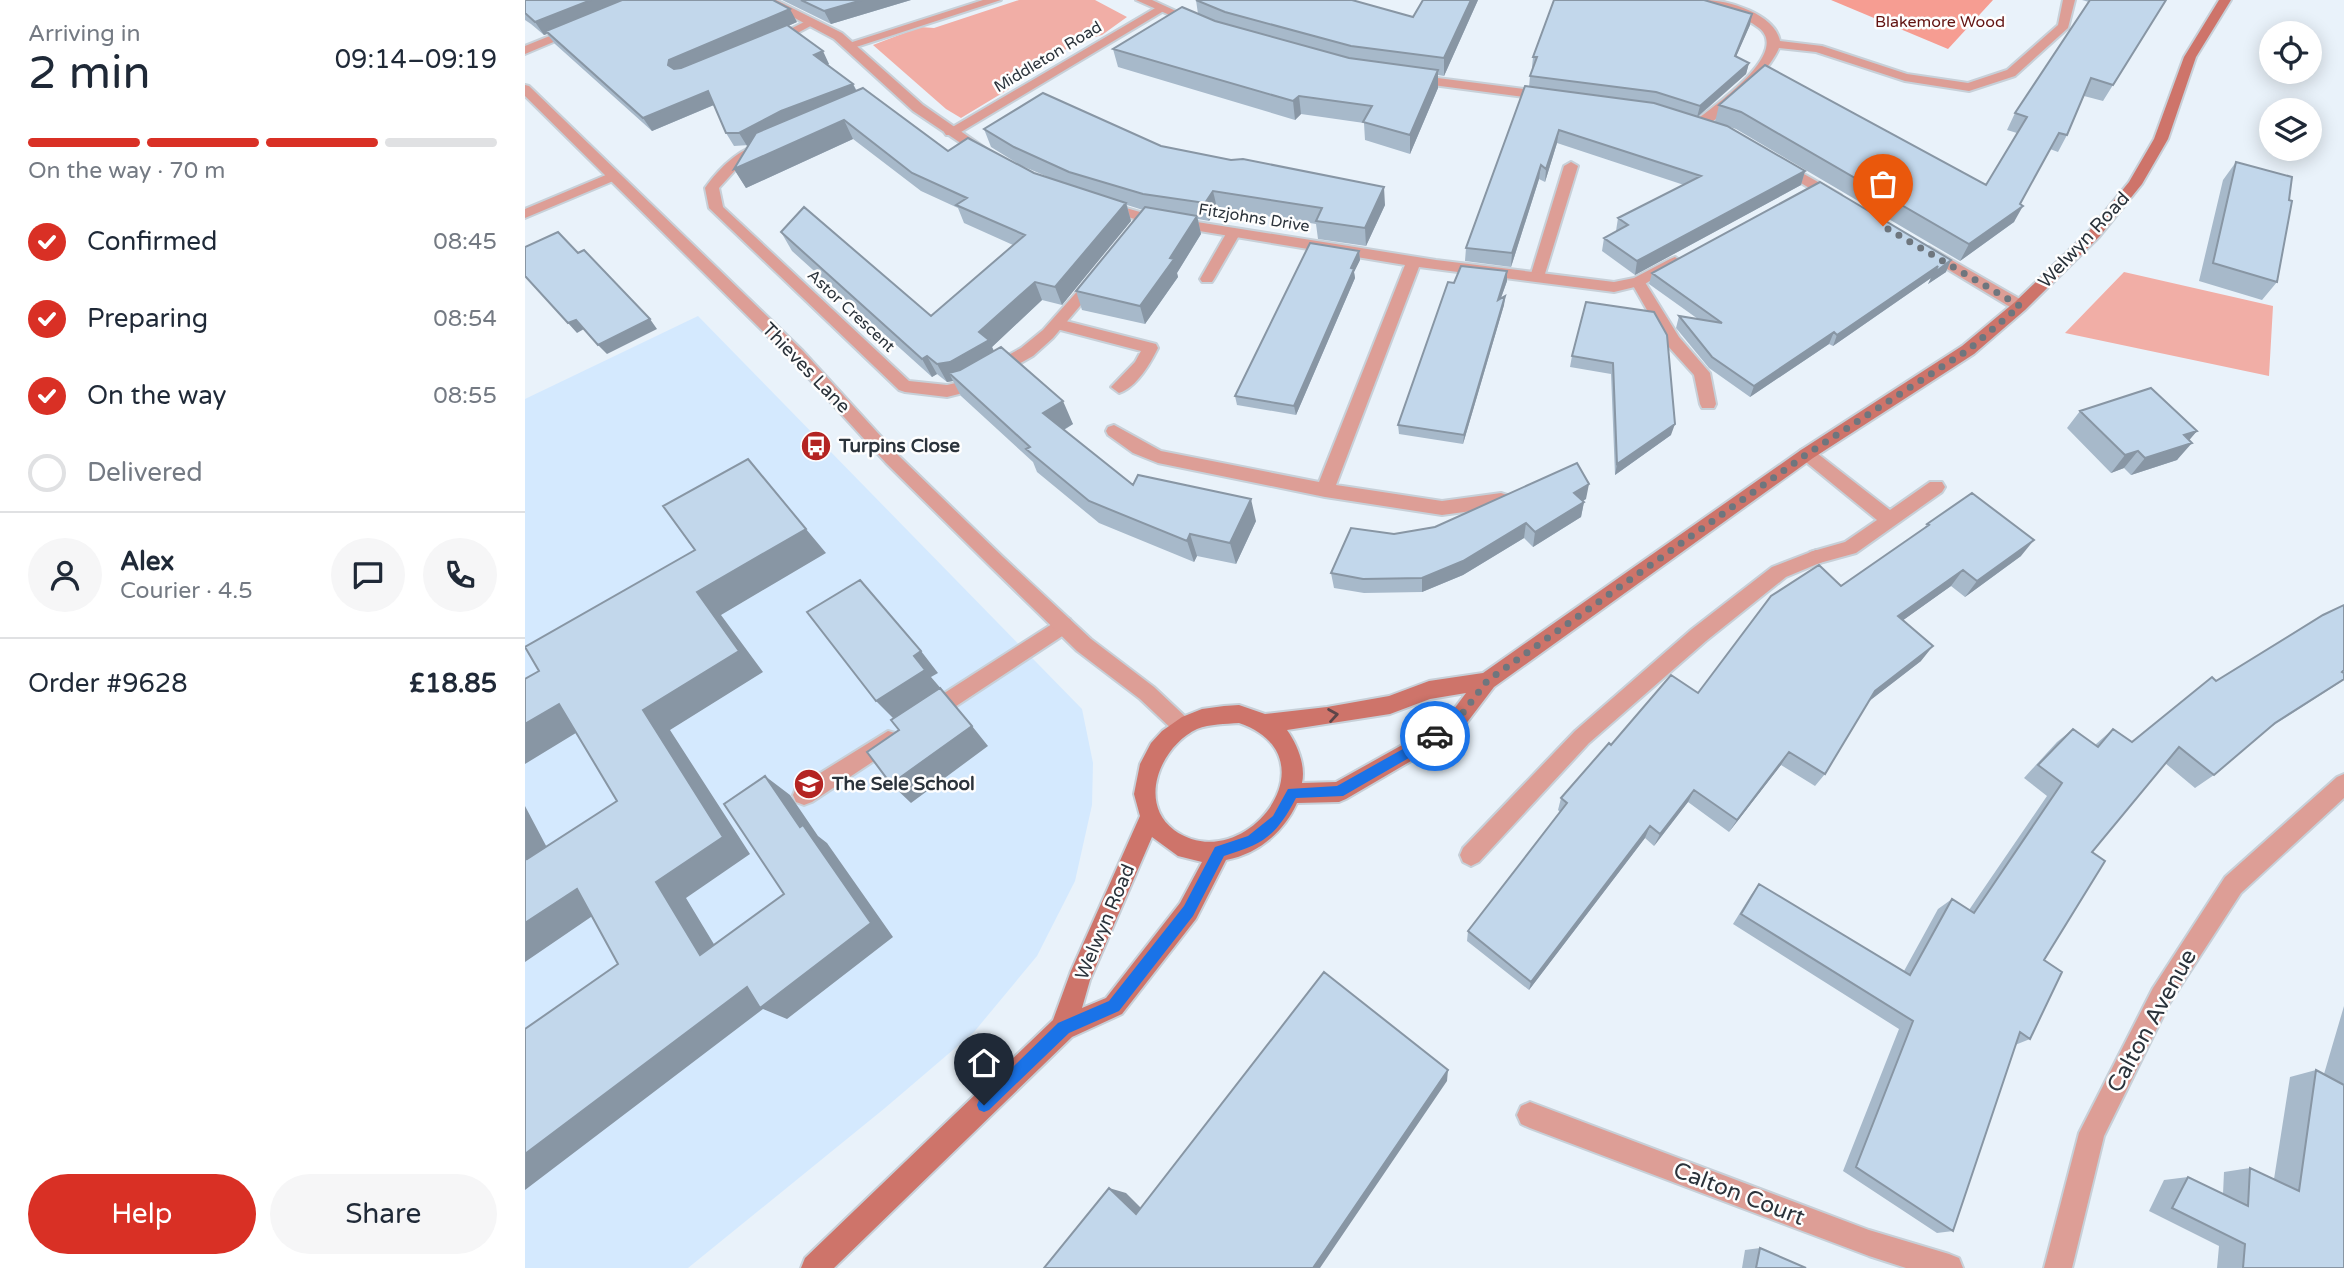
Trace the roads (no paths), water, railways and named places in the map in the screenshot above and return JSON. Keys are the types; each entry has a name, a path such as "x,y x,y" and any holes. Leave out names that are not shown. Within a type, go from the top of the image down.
{"main road":[{"name":"Welwyn Road","path":"1292,793 1339,792 1452,727 1487,681 1807,454 1968,350 2020,306 2094,234 2135,184 2161,139 2190,57 2225,0"},
{"name":"Welwyn Road","path":"1265,723 1390,705 1429,690 1487,681"},
{"path":"1210,715 1239,715 1265,723 1284,741 1294,765 1292,793 1277,820 1252,841 1219,851 1191,849 1167,838 1150,818 1144,793 1148,768 1161,744 1183,727 1210,715"},
{"name":"Welwyn Road","path":"1063,1028 1079,979 1150,818"},
{"name":"Welwyn Road","path":"819,1267 1063,1028 1114,1006 1188,911 1219,851"}],"street":[{"path":"767,0 813,22 849,45 890,92 993,158"},
{"path":"849,45 995,0"},
{"path":"1142,0 1210,29"},
{"path":"1711,0 1760,22 1773,35 1776,44 1772,54 1756,74 1694,123 1720,131"},
{"path":"1776,44 1818,49 1905,77 1969,87 2011,73 2064,26 2069,0"},
{"name":"Middleton Road","path":"951,132 1160,9"},
{"path":"756,48 813,22"},
{"path":"525,50 587,26"},
{"path":"1403,77 1562,98"},
{"name":"Thieves Lane","path":"525,89 797,355 892,459 1063,625 1147,693 1183,727"},
{"name":"Astor Crescent","path":"773,142 748,153 721,173 712,188 716,208 905,386 937,390 965,387 1027,352 1058,324 1104,269"},
{"path":"1772,160 1808,189 1849,206"},
{"path":"1537,277 1571,166"},
{"path":"525,214 613,176"},
{"name":"Fitzjohns Drive","path":"1090,202 1141,223 1234,232 1414,261 1614,287 1638,282 1685,256"},
{"path":"1207,279 1234,232"},
{"path":"1918,246 2020,306"},
{"path":"1325,490 1414,261"},
{"path":"1638,282 1673,341 1702,373 1708,404"},
{"path":"1058,324 1150,348 1141,365 1119,387"},
{"path":"1114,431 1139,449 1158,457 1325,490 1442,508 1501,499"},
{"path":"1807,454 1888,519"},
{"path":"1471,855 1582,737 1699,635 1779,572 1816,557 1850,548 1936,487"},
{"path":"804,795 1063,625"},
{"name":"Calton Avenue","path":"2058,1268 2092,1133 2161,996 2234,886 2344,784"},
{"name":"Calton Court","path":"1530,1115 1869,1243 1949,1268"}],"place":[{"name":"Turpins Close","path":"816,446"},
{"name":"The Sele School","path":"809,784"}],"park label":[{"name":"Blakemore Wood","path":"1940,22"}]}
